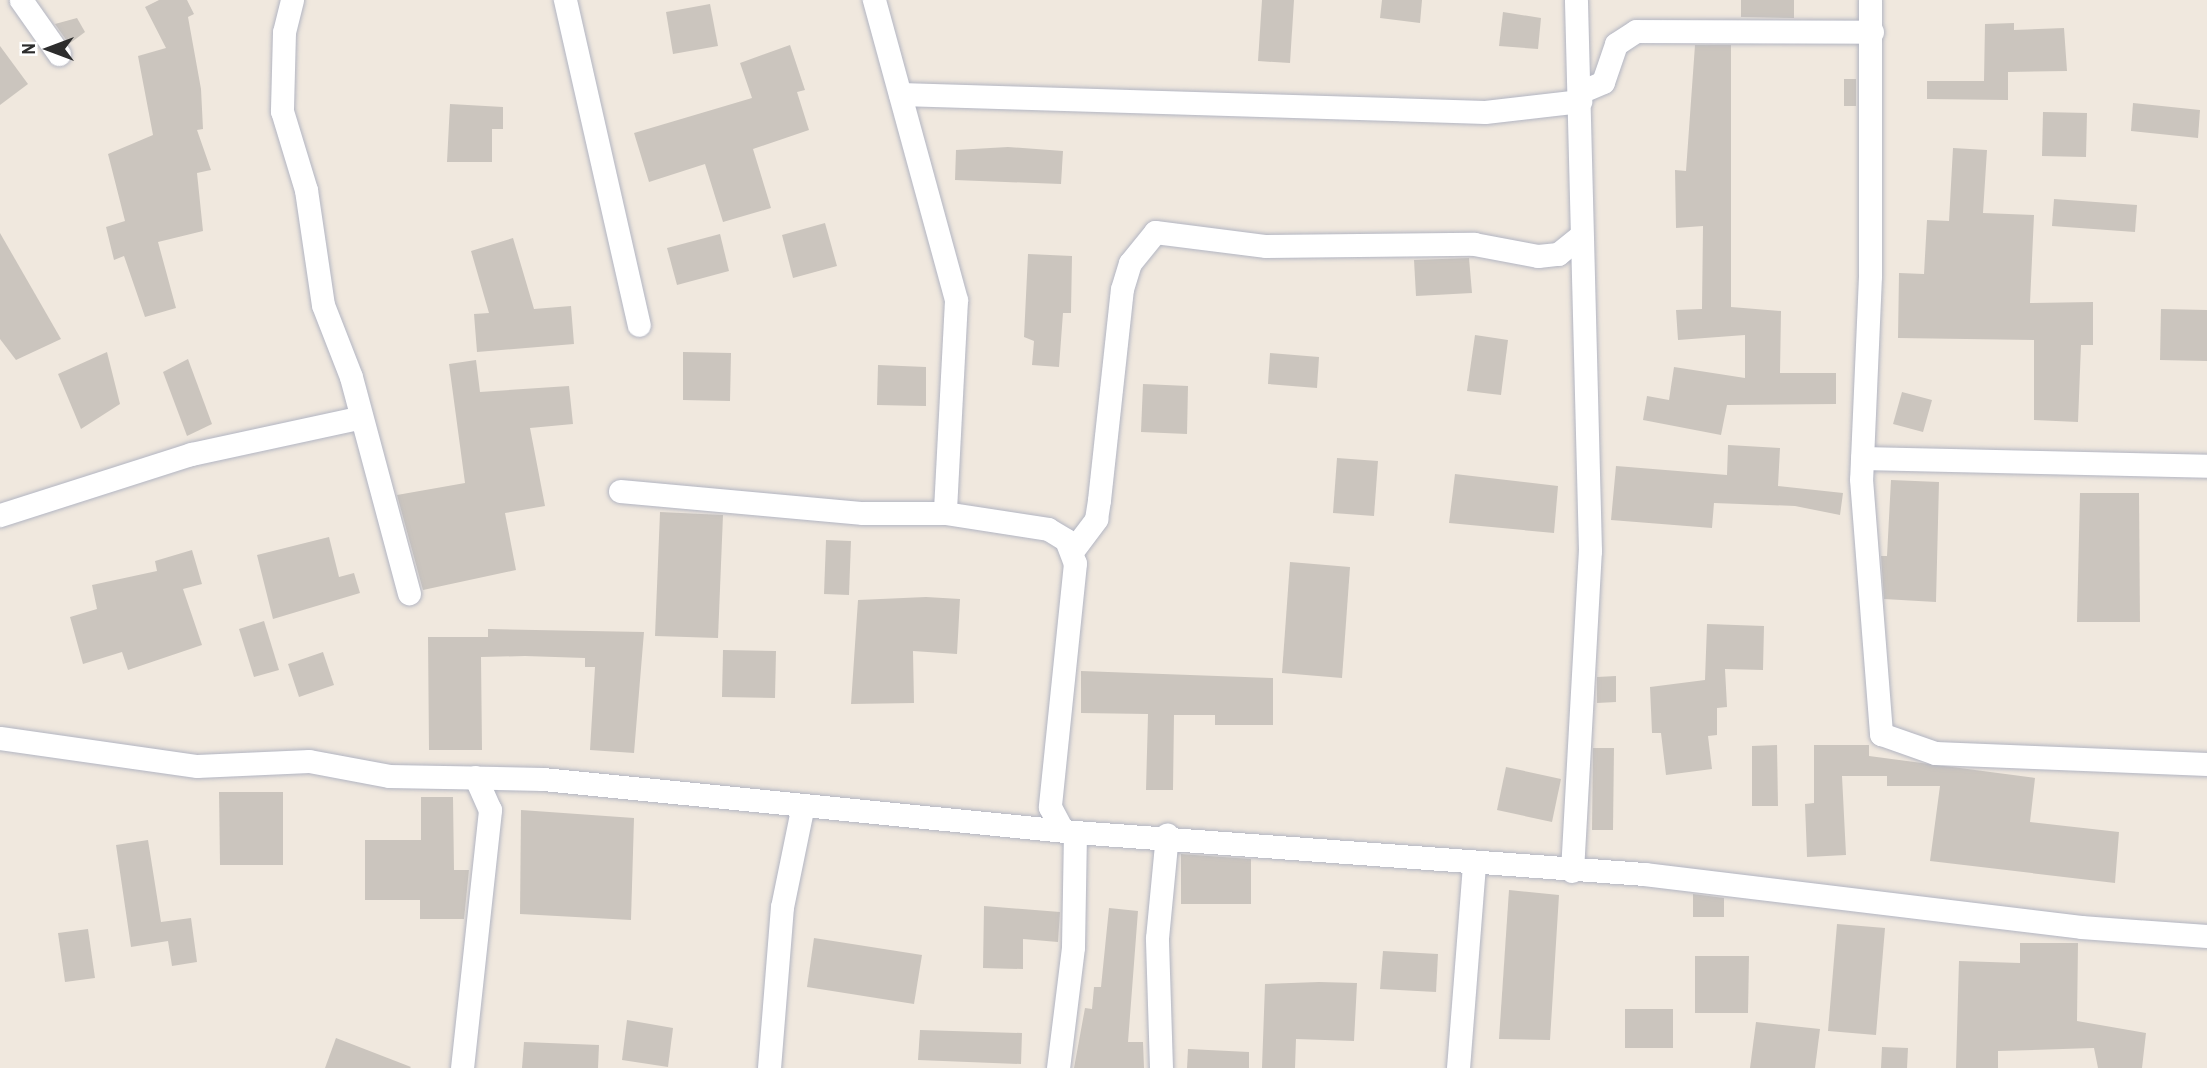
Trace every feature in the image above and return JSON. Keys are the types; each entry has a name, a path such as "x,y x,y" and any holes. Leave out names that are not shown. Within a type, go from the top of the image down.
{"street":[{"path":"21,0 59,54"},
{"path":"292,0 284,32 282,111 306,190 323,304 351,377 358,418 409,593"},
{"path":"565,0 627,250 639,325"},
{"path":"874,0 956,300 945,513"},
{"path":"1572,871 1590,551 1578,239 1580,97 1576,0"},
{"path":"1870,0 1872,32 1862,458 1881,734 1935,753 2207,764"},
{"path":"900,94 1485,112 1580,97 1603,82 1616,44 1636,31 1872,32"},
{"path":"1033,827 1050,807 1073,550 1096,519 1100,500 1122,289 1130,263 1155,232 1266,246 1474,244 1538,257 1558,254 1578,239"},
{"path":"0,515 191,454 358,418"},
{"path":"1862,458 2207,466"},
{"path":"620,491 863,513 945,513 1048,529 1073,550"},
{"path":"0,738 197,766 309,761 389,776 514,778 1068,831 1167,834 1474,866 1823,891 2081,927 2207,936"},
{"path":"475,778 490,810"},
{"path":"462,1068 490,810 514,778"},
{"path":"769,1068 782,907 803,805"},
{"path":"1050,807 1068,831 1073,947 1058,1068"},
{"path":"1161,1068 1157,938 1167,834"},
{"path":"1458,1068 1474,866"}],"building":[{"path":"159,0 187,0 194,14 188,17 201,89 203,129 197,130 211,170 197,173 203,231 158,242 176,308 145,317 124,256 114,260 106,227 125,221 108,154 153,135 138,56 166,48 145,7"},
{"path":"1262,0 1294,0 1290,63 1258,61"},
{"path":"1382,0 1422,0 1420,23 1380,18"},
{"path":"1741,0 1794,0 1794,18 1741,17"},
{"path":"710,4 718,46 673,54 666,12"},
{"path":"1503,12 1541,18 1538,49 1499,46"},
{"path":"77,18 85,32 69,44 55,24"},
{"path":"2014,23 2014,30 2064,28 2067,71 2008,72 2008,100 1927,99 1927,81 1984,81 1985,24"},
{"path":"790,45 805,90 797,92 809,130 753,149 771,208 723,222 705,164 649,182 634,133 752,98 740,63"},
{"path":"1695,45 1731,45 1731,307 1781,311 1780,373 1836,373 1836,404 1727,405 1721,435 1643,420 1647,396 1669,400 1674,367 1745,378 1745,335 1678,340 1676,310 1702,309 1703,226 1676,228 1675,170 1686,171"},
{"path":"0,46 28,84 0,105"},
{"path":"1844,79 1856,79 1856,106 1844,106"},
{"path":"2133,103 2200,110 2198,138 2131,131"},
{"path":"450,104 503,107 503,129 492,129 492,162 447,162"},
{"path":"2043,112 2087,113 2086,157 2042,156"},
{"path":"1008,147 1063,151 1061,184 955,180 956,150"},
{"path":"1953,148 1987,150 1983,213 2034,215 2030,303 2093,302 2093,345 2081,345 2078,422 2034,420 2034,340 1898,338 1899,273 1924,274 1927,220 1949,221"},
{"path":"2054,199 2137,205 2135,232 2052,226"},
{"path":"825,223 837,266 793,278 782,235"},
{"path":"0,233 61,339 16,360 0,339"},
{"path":"720,234 729,271 677,285 667,248"},
{"path":"513,238 534,309 571,306 574,344 477,352 474,314 489,313 471,251"},
{"path":"1028,254 1072,256 1071,313 1063,313 1059,367 1032,365 1034,341 1024,337"},
{"path":"1469,258 1472,293 1416,296 1414,260"},
{"path":"2161,309 2207,310 2207,361 2160,360"},
{"path":"1475,335 1508,340 1501,395 1467,391"},
{"path":"107,352 120,404 81,429 58,374"},
{"path":"683,352 731,353 730,401 683,400"},
{"path":"1270,353 1319,357 1317,388 1268,384"},
{"path":"188,359 212,424 187,436 163,372"},
{"path":"476,360 480,392 569,386 573,424 530,428 545,506 505,513 516,570 423,590 397,495 465,483 449,364"},
{"path":"878,365 926,367 926,406 877,405"},
{"path":"1143,384 1188,386 1187,434 1141,432"},
{"path":"1902,392 1932,400 1923,432 1893,424"},
{"path":"1728,445 1780,448 1778,486 1843,493 1840,515 1795,506 1714,503 1712,528 1611,520 1616,466 1727,475"},
{"path":"1337,458 1378,461 1374,516 1333,513"},
{"path":"1455,474 1558,486 1554,533 1449,523"},
{"path":"1891,480 1939,482 1936,602 1884,599 1881,556 1887,556"},
{"path":"2080,493 2139,493 2140,622 2077,622"},
{"path":"660,512 723,515 718,638 655,636"},
{"path":"329,537 339,577 354,573 360,593 273,619 257,555"},
{"path":"826,540 851,541 849,595 824,594"},
{"path":"192,550 202,584 183,589 202,645 128,670 122,652 83,664 70,617 97,609 92,585 157,571 155,561"},
{"path":"1290,562 1350,567 1342,678 1282,673"},
{"path":"926,597 960,599 957,654 913,651 914,703 851,704 858,600"},
{"path":"264,621 279,670 254,677 239,629"},
{"path":"1707,624 1764,626 1763,670 1725,669 1727,707 1717,708 1717,735 1708,736 1712,769 1666,775 1661,733 1652,733 1650,687 1705,680"},
{"path":"488,629 644,632 634,753 590,750 595,667 585,667 585,658 525,656 481,657 482,750 429,750 428,637 488,637"},
{"path":"723,650 776,651 775,698 722,697"},
{"path":"323,652 334,685 299,697 288,664"},
{"path":"1081,671 1273,678 1273,725 1215,725 1215,715 1174,715 1173,790 1146,790 1148,714 1081,713"},
{"path":"1616,676 1616,702 1597,703 1597,677"},
{"path":"1777,745 1778,806 1752,806 1752,746"},
{"path":"1814,745 1869,745 1869,756 2035,778 2030,822 2119,832 2115,883 1930,861 1940,786 1887,786 1887,776 1842,776 1846,855 1807,857 1805,804 1814,803"},
{"path":"1593,748 1614,748 1613,830 1592,830"},
{"path":"1506,767 1561,779 1552,822 1497,810"},
{"path":"219,792 283,792 283,865 220,865"},
{"path":"421,797 453,797 454,870 469,870 464,919 420,919 420,900 365,900 365,840 421,840"},
{"path":"521,810 634,818 631,920 520,914"},
{"path":"148,840 161,922 191,918 197,962 172,966 168,941 131,947 116,845"},
{"path":"1181,854 1251,859 1251,904 1181,904"},
{"path":"1509,890 1559,895 1550,1040 1499,1039"},
{"path":"1693,894 1724,898 1724,917 1693,917"},
{"path":"984,906 1060,912 1058,942 1023,939 1023,969 983,968"},
{"path":"1109,908 1138,911 1128,1042 1143,1042 1144,1068 1074,1068 1085,1008 1092,1009 1094,987 1101,987"},
{"path":"1837,924 1885,928 1876,1035 1828,1031"},
{"path":"88,929 95,978 65,982 58,933"},
{"path":"814,938 922,955 914,1004 807,987"},
{"path":"2020,943 2078,943 2077,1021 2146,1033 2142,1068 2098,1068 2094,1048 1998,1051 1998,1068 1956,1068 1959,961 2020,963"},
{"path":"1383,951 1438,954 1436,992 1380,989"},
{"path":"1695,956 1749,956 1748,1013 1695,1013"},
{"path":"1357,983 1354,1041 1296,1039 1295,1068 1262,1068 1265,984"},
{"path":"1625,1009 1673,1009 1673,1048 1625,1048"},
{"path":"627,1020 673,1028 668,1067 622,1060"},
{"path":"1756,1022 1820,1029 1815,1068 1750,1068"},
{"path":"920,1030 1022,1033 1021,1064 918,1060"},
{"path":"336,1038 411,1067 325,1068"},
{"path":"524,1042 599,1045 598,1068 522,1068"},
{"path":"1882,1047 1908,1048 1907,1068 1881,1068"},
{"path":"1188,1049 1249,1052 1249,1068 1187,1068"}]}
